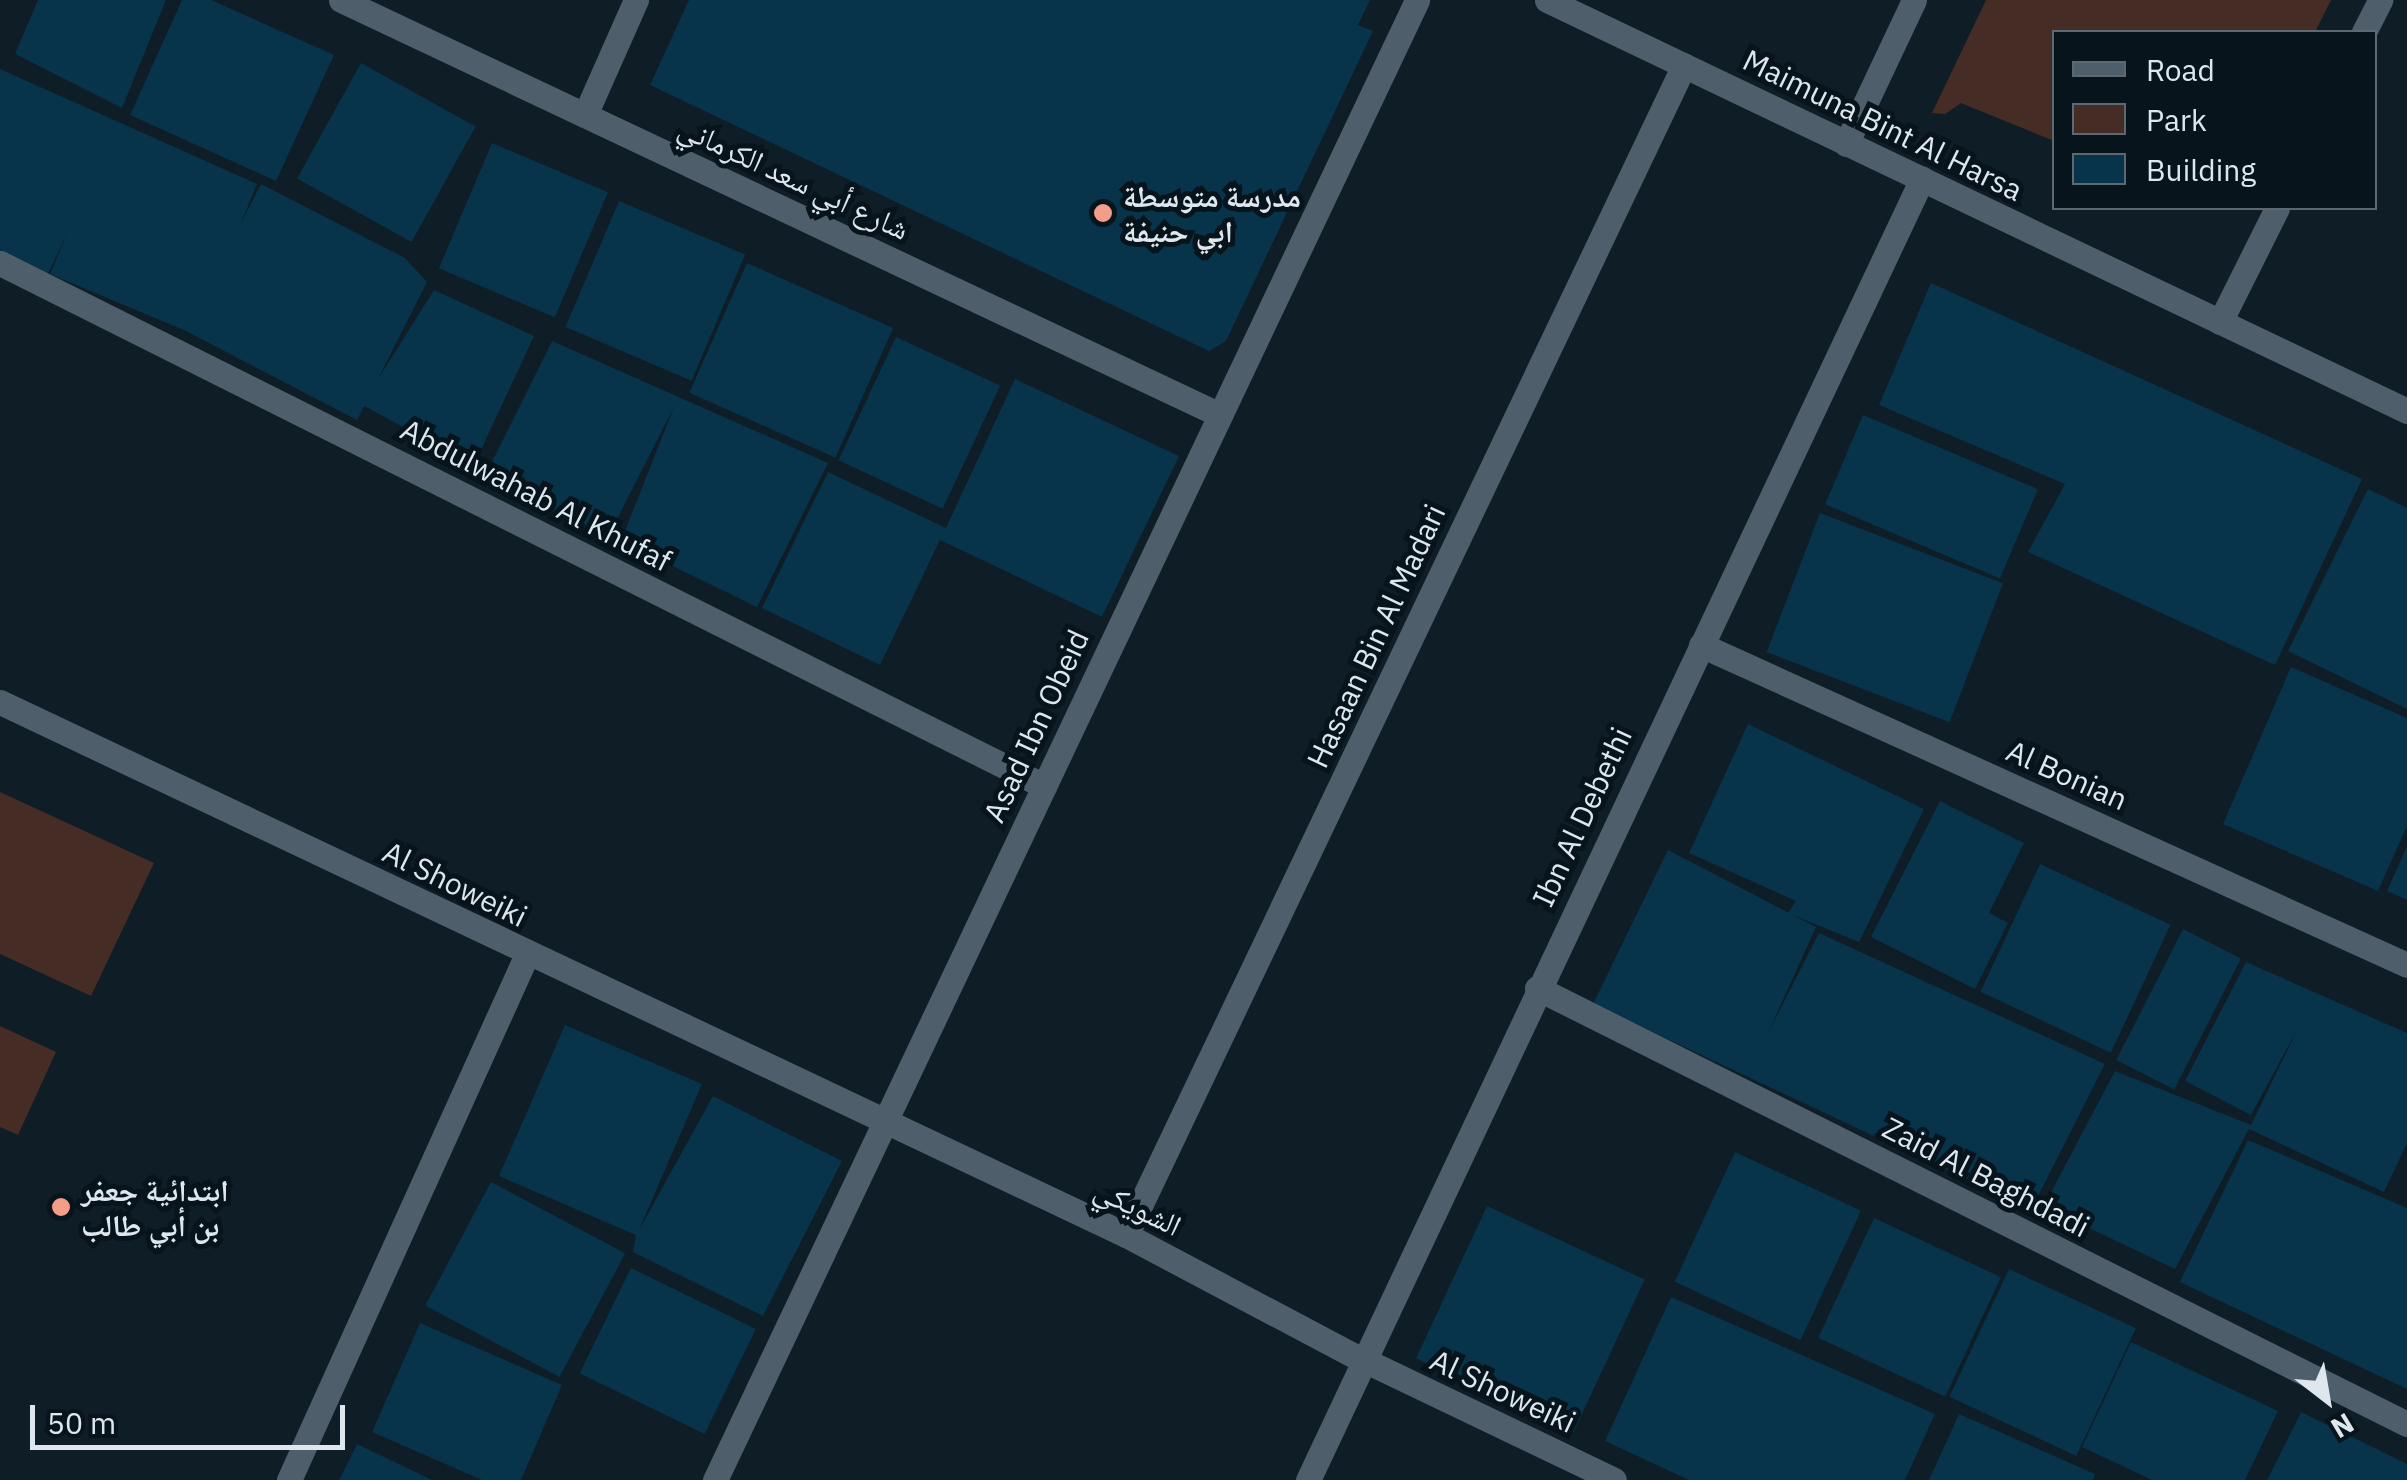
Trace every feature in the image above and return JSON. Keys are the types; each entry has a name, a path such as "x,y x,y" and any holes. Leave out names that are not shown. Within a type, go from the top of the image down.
{"street":[{"name":"شارع أبي سعد الكرماني","path":"341,0 1220,415"},
{"path":"585,115 636,0"},
{"name":"Asad Ibn Obeid","path":"715,1480 1417,0"},
{"name":"Maimuna Bint Al Harsa","path":"1547,0 2407,411"},
{"path":"1846,144 1914,0"},
{"path":"2365,30 2380,0"},
{"name":"Hasaan Bin Al Madari","path":"1126,1235 1684,65"},
{"name":"Ibn Al Debethi","path":"1308,1480 1536,988 1922,179"},
{"path":"2220,322 2276,210"},
{"name":"Abdulwahab Al Khufaf","path":"0,263 1044,786"},
{"name":"Al Bonian","path":"1700,644 2407,965"},
{"name":"Al Showeiki","path":"0,702 882,1125"},
{"path":"289,1480 526,954"},
{"name":"Zaid Al Baghdadi","path":"1536,988 2407,1424"},
{"name":"الشويكي","path":"882,1125 1126,1235 1362,1360"},
{"name":"Al Showeiki","path":"1362,1360 1614,1480"}],"green space":[{"path":"1986,0 2331,0 2316,30 2052,30 2052,140 1961,103 1945,114 1932,113"},
{"path":"0,792 154,863 91,996 0,954"},
{"path":"0,1026 56,1052 18,1135 0,1127"}],"building":[{"path":"38,0 166,0 122,108 15,54"},
{"path":"182,0 211,0 334,55 276,181 130,115"},
{"name":"مدرسة متوسطة ابي حنيفة","path":"689,0 1370,0 1358,25 1373,31 1226,341 1209,351 650,85"},
{"path":"361,63 476,127 412,242 297,178"},
{"path":"0,69 257,184 241,223 261,184 405,258 427,282 378,379 434,290 534,336 474,465 364,406 357,420 186,331 50,274 67,234 46,278 0,258"},
{"path":"492,143 608,192 555,317 439,268"},
{"path":"619,201 745,255 692,381 565,327"},
{"path":"747,263 893,328 835,458 689,393"},
{"path":"1931,283 2362,479 2275,665 2028,552 2065,484 1879,405"},
{"path":"896,337 1000,386 943,509 839,460"},
{"path":"552,341 828,463 757,607 621,541 674,407 607,539 484,478"},
{"path":"1015,379 1179,456 1102,617 940,540 880,665 762,608 828,472 946,528"},
{"path":"1863,415 2038,489 2000,579 1825,504"},
{"path":"2368,489 2407,508 2407,709 2288,651"},
{"path":"1820,513 2003,583 1950,722 1767,652"},
{"path":"2291,667 2407,718 2407,826 2378,891 2223,824"},
{"path":"1748,724 1924,809 1859,942 1788,913 1796,901 1689,853"},
{"path":"1940,801 2024,843 1989,913 2008,923 1975,989 1871,937"},
{"path":"2407,846 2407,900 2387,891"},
{"path":"1668,850 1816,927 1768,1033 1819,933 2105,1064 2031,1210 1593,1004"},
{"path":"2040,864 2171,925 2111,1053 1980,992"},
{"path":"2183,929 2241,959 2174,1089 2116,1060"},
{"path":"2246,962 2407,1033 2407,1143 2384,1192 2249,1129 2175,1269 2089,1228 2038,1217 2115,1071 2251,1125 2298,1028 2251,1115 2185,1081"},
{"path":"565,1025 702,1084 639,1230 713,1096 842,1161 763,1316 633,1252 636,1235 499,1176"},
{"path":"2248,1140 2407,1208 2407,1389 2180,1282"},
{"path":"1735,1152 1861,1211 1801,1340 1675,1282"},
{"path":"491,1182 625,1253 559,1377 425,1306"},
{"path":"1487,1206 1645,1280 1574,1432 1416,1358"},
{"path":"1874,1218 2001,1277 1945,1397 1818,1338"},
{"path":"631,1268 756,1329 705,1434 580,1373"},
{"path":"2009,1269 2136,1328 2076,1456 1949,1397"},
{"path":"1671,1297 1935,1414 1905,1480 1689,1480 1605,1441"},
{"path":"420,1323 562,1385 521,1480 482,1480 372,1432"},
{"path":"2131,1342 2278,1411 2245,1480 2152,1480 2082,1447"},
{"path":"2301,1412 2407,1464 2407,1480 2267,1480"},
{"path":"1959,1414 2095,1474 2093,1480 1929,1480"},
{"path":"357,1444 432,1480 339,1480"}],"place":[{"name":"مدرسة متوسطة ابي حنيفة","path":"1103,213"},
{"name":"ابتدائية جعفر بن أبي طالب","path":"61,1207"}]}
